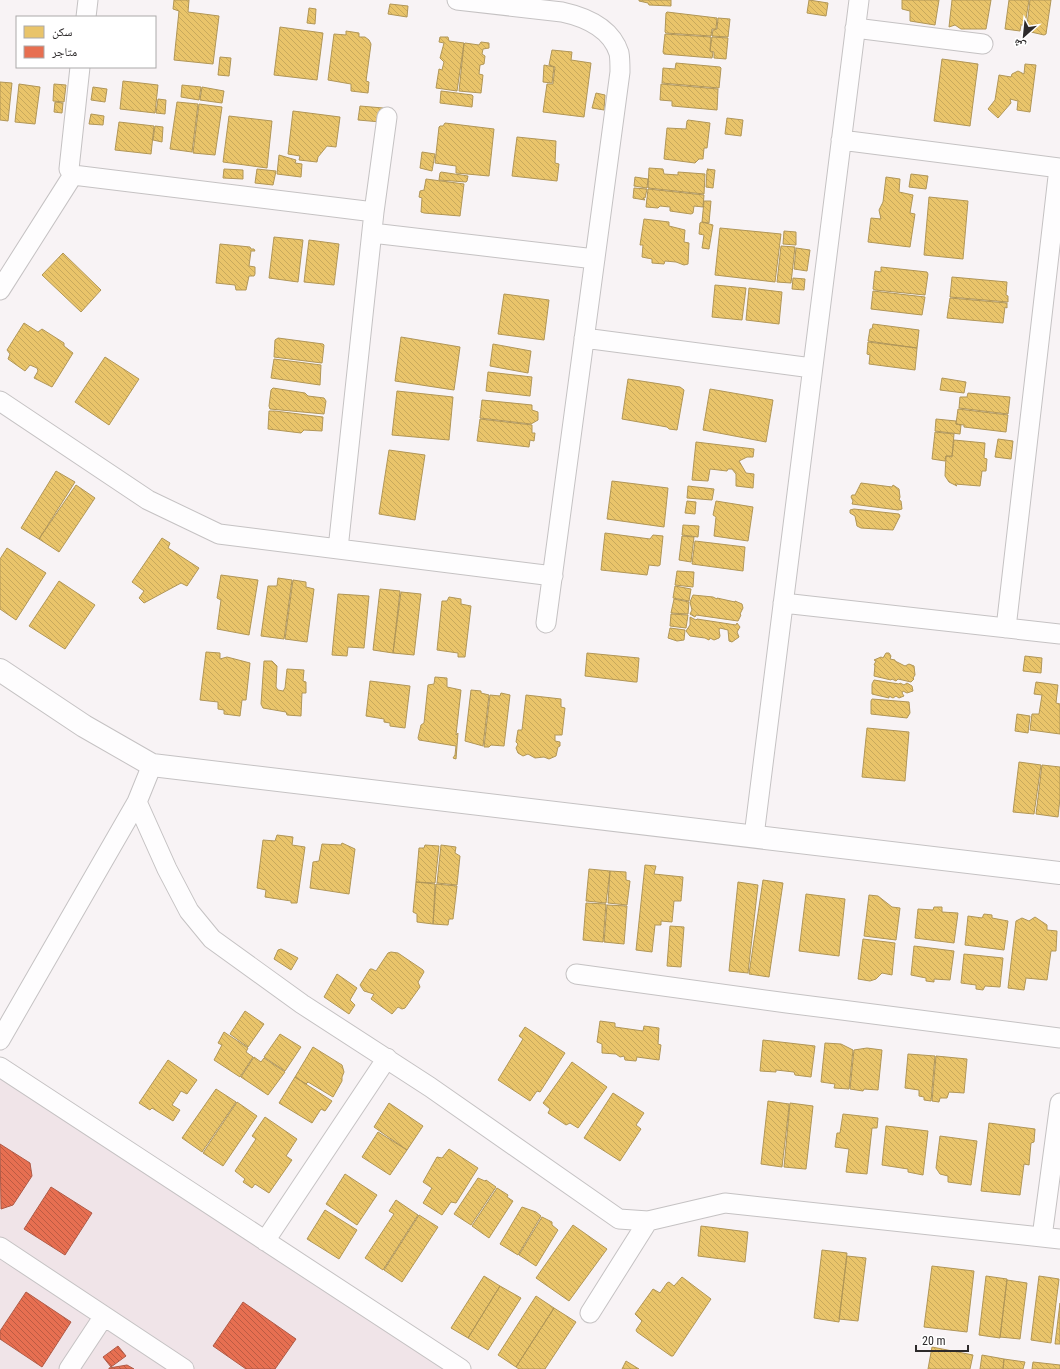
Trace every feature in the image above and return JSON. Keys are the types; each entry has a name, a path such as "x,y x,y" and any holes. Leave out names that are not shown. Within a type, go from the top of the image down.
{"street":[{"path":"86,16 88,0"},
{"path":"457,0 562,12 580,16 595,24 612,39 619,54 620,72 546,623"},
{"path":"754,836 859,0"},
{"path":"855,28 983,44"},
{"path":"80,68 69,169 73,175 374,212"},
{"path":"338,549 374,212 387,117"},
{"path":"841,140 1060,168 1006,628"},
{"path":"0,290 73,175"},
{"path":"372,232 595,259"},
{"path":"584,338 812,368"},
{"path":"0,401 148,500 219,534 553,576"},
{"path":"783,603 1060,634"},
{"path":"0,670 84,726 152,765 1060,873"},
{"path":"0,1040 137,802 152,765"},
{"path":"137,802 167,869 189,911 212,939 302,1004 430,1086 619,1220 648,1221 725,1203 1051,1238 1060,1103"},
{"path":"576,974 1060,1038"},
{"path":"265,1241 387,1058"},
{"path":"0,1067 461,1369"},
{"path":"590,1312 648,1221"},
{"path":"0,1247 184,1369"},
{"path":"69,1369 104,1316"}],"shaded area":[{"path":"0,1067 461,1369 0,1369"}],"building: سكن":[{"path":"174,0 189,0 188,12 219,16 213,64 174,60 179,11 173,9"},
{"path":"639,0 671,0 671,6 649,5 648,3"},
{"path":"809,0 828,3 826,16 807,13"},
{"path":"902,0 939,0 935,25 910,21 910,11 902,9"},
{"path":"952,0 991,0 986,29 961,29 955,25 949,27"},
{"path":"1009,0 1029,0 1025,25 1021,25 1020,31 1005,29"},
{"path":"1030,0 1051,0 1046,34 1044,35 1031,32 1032,26 1027,25"},
{"path":"390,4 408,6 407,17 388,14"},
{"path":"309,8 316,9 315,24 307,23"},
{"path":"667,12 717,18 716,29 712,29 711,36 666,33"},
{"path":"718,18 730,19 728,37 712,36 713,30 717,29"},
{"path":"280,27 323,33 317,80 274,75"},
{"path":"346,31 359,33 359,37 365,37 371,44 366,81 369,82 368,93 351,91 351,84 328,80 334,34 346,35"},
{"path":"665,34 711,37 710,51 713,53 712,58 664,54"},
{"path":"440,37 448,37 449,41 464,43 457,91 436,88 439,69 442,70 444,62 440,58 444,43 439,42"},
{"path":"712,37 728,38 726,59 714,58 714,52 710,51"},
{"path":"481,42 489,43 489,48 483,49 482,54 485,56 484,64 480,65 479,74 483,75 481,93 459,91 464,44 479,45"},
{"path":"552,50 572,52 571,60 591,63 584,117 543,112 547,84 553,84 555,67 549,65"},
{"path":"220,57 231,58 229,76 218,75"},
{"path":"942,59 978,64 970,126 934,121"},
{"path":"676,63 720,67 719,88 662,83 663,68 675,69"},
{"path":"1025,64 1036,65 1030,112 1017,110 1018,101 1010,99 1011,103 998,118 988,109 995,100 999,75 1011,77 1012,74 1018,71 1024,74"},
{"path":"544,65 554,67 552,83 543,82"},
{"path":"123,81 158,85 155,113 120,109"},
{"path":"0,82 12,83 8,121 0,120"},
{"path":"19,84 40,87 35,124 15,122"},
{"path":"54,84 66,85 64,102 53,101"},
{"path":"661,84 718,89 717,110 672,106 672,101 660,100"},
{"path":"182,85 201,87 199,100 181,97"},
{"path":"93,87 107,89 105,102 91,100"},
{"path":"202,87 224,91 222,103 200,100"},
{"path":"441,91 472,95 472,107 440,103"},
{"path":"596,93 605,95 604,110 592,108"},
{"path":"158,99 166,100 165,114 156,113"},
{"path":"55,102 63,103 62,113 54,112"},
{"path":"177,102 198,104 192,152 170,149"},
{"path":"199,104 222,107 215,155 193,153"},
{"path":"360,106 383,108 381,122 358,120"},
{"path":"293,111 340,117 336,147 327,146 318,157 317,162 299,160 300,156 288,154"},
{"path":"91,114 104,116 103,125 89,124"},
{"path":"229,116 272,121 267,168 223,162"},
{"path":"727,118 743,120 741,136 725,134"},
{"path":"688,120 710,123 707,148 704,148 703,159 699,159 695,163 664,159 667,128 686,129"},
{"path":"119,122 154,126 151,154 115,150"},
{"path":"445,123 494,129 489,176 456,173 456,166 435,163 439,127 443,126"},
{"path":"155,126 163,127 162,142 153,140"},
{"path":"517,137 556,141 555,163 559,164 557,181 512,176"},
{"path":"422,152 435,154 432,171 420,168"},
{"path":"279,155 296,160 295,163 302,164 301,177 277,174"},
{"path":"649,168 663,169 664,174 678,175 678,172 705,174 704,194 648,188"},
{"path":"224,169 243,170 243,179 223,178"},
{"path":"257,169 276,171 273,185 255,183"},
{"path":"707,169 715,170 713,188 706,187 707,170 709,170"},
{"path":"441,172 468,176 467,181 439,180"},
{"path":"911,174 928,176 926,189 909,187"},
{"path":"635,177 648,179 647,188 634,186"},
{"path":"886,177 900,179 899,192 913,195 910,213 915,214 910,247 868,242 871,218 881,219 879,210 883,202"},
{"path":"426,179 464,184 460,216 421,212 422,198 419,197 420,191 424,190"},
{"path":"634,188 647,189 645,198 643,198 645,200 633,198"},
{"path":"648,189 704,195 703,207 694,206 693,213 691,214 670,211 670,207 646,207"},
{"path":"929,197 968,201 963,259 924,255"},
{"path":"704,201 711,201 709,223 702,222"},
{"path":"644,219 669,222 669,226 685,230 684,242 689,243 688,264 684,265 676,262 665,261 664,264 652,263 652,259 642,257 643,245 640,245"},
{"path":"702,222 713,225 709,249 702,248 704,235 699,234 700,223"},
{"path":"720,228 781,234 775,282 715,275"},
{"path":"784,231 796,232 796,245 783,244"},
{"path":"274,237 303,240 298,282 269,278"},
{"path":"309,240 339,244 334,285 304,282"},
{"path":"220,244 250,247 251,249 254,249 255,251 251,251 249,266 255,267 255,274 254,276 249,276 246,290 236,290 235,285 216,283"},
{"path":"781,246 795,247 791,283 777,282"},
{"path":"796,248 810,250 807,271 794,269"},
{"path":"63,253 101,290 81,312 42,275"},
{"path":"881,267 927,272 925,295 873,289 875,271 881,272"},
{"path":"952,277 1007,282 1006,295 1008,296 1008,302 950,297"},
{"path":"793,278 805,279 804,290 792,289"},
{"path":"715,285 746,288 742,320 712,317"},
{"path":"749,288 782,292 779,324 746,320"},
{"path":"873,291 925,297 922,315 871,309"},
{"path":"504,294 549,300 544,340 498,334"},
{"path":"950,298 1007,303 1003,323 947,318"},
{"path":"24,323 38,332 42,329 64,343 64,346 73,353 52,387 34,378 38,371 37,368 30,365 25,371 8,359 10,354 7,350"},
{"path":"873,324 919,330 917,348 868,341 870,329 872,329"},
{"path":"401,337 460,347 454,390 395,381"},
{"path":"278,338 323,344 322,363 274,357 275,340"},
{"path":"868,342 917,348 915,370 869,364 870,355 867,354"},
{"path":"493,344 531,351 528,373 490,366"},
{"path":"105,357 139,379 109,425 75,402"},
{"path":"274,359 321,365 320,385 271,378"},
{"path":"488,372 532,377 530,396 486,391"},
{"path":"942,378 966,382 964,393 940,390"},
{"path":"628,379 680,387 684,390 677,430 622,419"},
{"path":"273,388 305,393 308,396 324,398 326,401 324,414 270,409 271,390"},
{"path":"710,389 773,400 766,442 703,430"},
{"path":"397,391 453,397 449,440 392,435"},
{"path":"968,393 1010,397 1008,414 959,408 960,397 967,397"},
{"path":"482,400 532,405 532,410 538,412 538,420 531,424 480,418"},
{"path":"958,409 1008,415 1006,432 964,427 964,425 956,424"},
{"path":"269,411 323,417 322,431 304,430 301,433 268,429"},
{"path":"480,419 532,425 532,433 535,433 534,441 530,440 529,447 477,441"},
{"path":"936,419 956,421 956,424 961,425 960,434 935,431"},
{"path":"935,432 954,434 952,456 946,456 945,461 932,459"},
{"path":"998,439 1013,441 1011,459 995,457"},
{"path":"954,440 985,443 984,458 987,459 986,471 982,471 980,486 955,484 957,486 949,482 945,476 946,456 952,457"},
{"path":"696,442 754,449 753,457 747,457 739,461 746,473 754,474 753,488 736,486 736,474 732,469 728,469 727,471 710,469 708,481 692,480"},
{"path":"389,450 425,455 415,520 379,514"},
{"path":"56,471 75,482 39,539 21,528"},
{"path":"612,481 668,488 664,527 607,519"},
{"path":"861,483 892,487 893,485 899,489 899,500 901,501 902,509 898,510 852,504 853,501 851,497 852,495 855,495"},
{"path":"76,485 95,498 59,552 39,539"},
{"path":"688,486 714,489 712,500 687,498"},
{"path":"687,501 696,502 695,514 685,513"},
{"path":"716,501 753,507 748,541 714,536 716,517 713,515"},
{"path":"854,509 899,514 900,516 893,530 861,528 857,526 855,516 850,513 850,510"},
{"path":"683,525 699,526 698,537 682,535"},
{"path":"605,533 650,539 653,535 663,536 660,565 649,565 647,575 601,570"},
{"path":"682,536 694,537 691,562 679,560"},
{"path":"162,538 170,543 168,548 199,568 187,586 181,583 144,603 139,598 144,591 132,582"},
{"path":"695,541 745,547 743,571 692,564"},
{"path":"7,548 46,573 16,620 0,609 0,559"},
{"path":"677,571 694,572 693,587 675,585"},
{"path":"221,575 258,580 249,635 217,629 221,600 217,598"},
{"path":"278,578 292,580 284,639 261,636 268,586 277,586"},
{"path":"293,580 306,582 306,587 314,589 307,642 285,639"},
{"path":"59,581 95,605 65,649 29,626"},
{"path":"675,586 691,589 689,601 673,598"},
{"path":"380,589 400,591 393,653 373,650"},
{"path":"401,592 421,594 414,655 393,653"},
{"path":"338,594 369,596 364,648 348,647 347,656 332,655"},
{"path":"693,595 735,601 742,604 743,608 740,614 741,615 738,621 696,615 695,617 690,614 692,610 690,602"},
{"path":"449,597 461,599 461,604 471,606 465,657 458,657 458,653 437,650 442,601 447,601"},
{"path":"674,599 689,602 688,614 671,613"},
{"path":"671,614 688,615 686,628 670,626"},
{"path":"690,617 696,620 736,625 737,623 740,627 737,632 739,637 732,642 729,641 728,630 720,628 719,638 714,640 710,638 709,640 690,636 686,631 690,625"},
{"path":"670,628 685,630 684,640 677,641 668,638"},
{"path":"206,652 220,653 220,659 227,657 250,663 246,700 242,700 240,716 224,714 224,710 218,709 218,702 200,700"},
{"path":"587,653 639,658 637,682 585,676"},
{"path":"886,653 889,653 891,656 890,659 895,660 905,666 909,664 914,666 915,675 911,682 898,679 896,681 874,676 874,665 876,661 874,660 881,657 883,658"},
{"path":"1025,656 1042,658 1041,673 1023,671"},
{"path":"264,661 272,661 277,666 276,687 278,690 283,691 285,688 287,669 304,670 303,681 306,682 306,693 302,693 301,716 287,715 286,712 263,708 261,704"},
{"path":"435,677 447,678 447,687 461,690 456,735 458,733 456,759 453,758 455,755 456,746 419,740 418,738 421,725 424,723 428,685 434,684"},
{"path":"874,680 900,683 904,685 907,683 912,686 913,691 907,693 903,691 902,693 904,696 899,698 896,696 893,698 889,696 889,698 872,694 872,684"},
{"path":"370,681 410,686 405,728 390,726 390,723 384,722 384,719 366,716"},
{"path":"1036,682 1058,685 1056,703 1060,704 1060,734 1030,730 1032,714 1039,714 1042,695 1034,694"},
{"path":"471,690 481,691 481,693 489,695 483,746 465,741"},
{"path":"501,693 510,695 504,746 491,745 489,747 484,747 490,695 500,696"},
{"path":"526,695 561,699 561,707 565,708 562,735 555,735 555,741 560,742 560,746 558,747 556,756 549,759 544,757 535,758 528,754 523,756 518,753 516,748 518,744 516,742 518,730 522,730"},
{"path":"872,699 909,702 910,713 907,718 871,714"},
{"path":"1017,714 1030,716 1028,733 1015,731"},
{"path":"867,728 909,732 905,781 862,777"},
{"path":"1019,762 1041,765 1034,814 1013,812"},
{"path":"1042,765 1060,767 1060,798 1058,817 1036,814"},
{"path":"277,835 293,837 292,845 305,847 297,903 265,897 266,890 257,888 263,840 275,841"},
{"path":"342,843 355,849 349,894 310,888 313,862 319,861 322,844 341,845"},
{"path":"425,845 439,846 435,883 416,882 419,848 424,848"},
{"path":"441,845 456,847 455,853 460,856 457,885 437,883"},
{"path":"645,865 656,866 654,874 683,877 681,901 674,901 672,922 661,921 661,925 655,925 652,952 636,950"},
{"path":"589,869 610,871 606,903 586,901"},
{"path":"610,871 626,872 626,880 630,881 627,905 608,903"},
{"path":"763,880 783,883 769,977 749,974"},
{"path":"416,882 435,884 433,924 417,922 417,914 413,912"},
{"path":"738,882 758,885 748,973 729,971"},
{"path":"436,884 457,886 453,919 449,919 448,925 433,924"},
{"path":"806,894 845,899 839,956 799,951"},
{"path":"869,895 878,896 892,907 900,908 896,940 864,936"},
{"path":"586,903 606,904 603,942 583,940"},
{"path":"607,905 627,906 624,944 604,942"},
{"path":"934,907 942,907 942,912 958,913 954,943 915,938 918,909 933,910"},
{"path":"984,914 992,915 992,918 1008,921 1004,950 965,945 968,916 982,918"},
{"path":"1035,917 1047,925 1047,930 1057,931 1056,951 1051,951 1047,980 1026,978 1024,990 1008,988 1016,921 1022,918 1029,921"},
{"path":"670,926 684,927 681,967 667,966"},
{"path":"863,939 895,943 892,975 882,973 876,979 870,981 858,979"},
{"path":"914,946 954,951 950,980 934,979 934,982 926,981 926,978 911,975"},
{"path":"281,949 298,958 291,970 274,959 278,950"},
{"path":"388,953 398,953 424,972 418,982 420,987 405,1008 402,1009 398,1007 392,1014 371,999 374,994 364,991 360,985 370,969 376,971"},
{"path":"964,954 1003,958 1000,987 985,986 983,990 976,989 976,985 961,983"},
{"path":"337,974 357,988 350,1000 355,1005 349,1014 324,997"},
{"path":"245,1011 264,1024 248,1047 230,1034"},
{"path":"600,1021 615,1023 615,1027 643,1031 644,1026 659,1028 658,1044 661,1045 659,1060 637,1057 636,1061 625,1060 624,1056 620,1057 616,1054 602,1053 602,1044 597,1042"},
{"path":"525,1027 565,1053 540,1092 537,1091 530,1101 498,1080 523,1039 519,1036"},
{"path":"224,1032 248,1048 246,1052 253,1057 240,1077 214,1060 222,1045 218,1043"},
{"path":"280,1034 301,1047 285,1071 264,1057"},
{"path":"763,1040 815,1046 811,1077 795,1075 794,1072 776,1070 776,1072 760,1071"},
{"path":"825,1043 841,1044 853,1050 849,1089 834,1088 835,1084 821,1082"},
{"path":"313,1047 342,1065 344,1072 342,1081 333,1097 308,1082 306,1084 295,1077"},
{"path":"867,1048 882,1050 878,1090 864,1089 863,1091 850,1089 854,1050"},
{"path":"908,1054 935,1056 931,1101 924,1100 924,1097 919,1096 919,1090 905,1088"},
{"path":"936,1056 967,1059 964,1093 949,1092 947,1098 940,1098 939,1102 932,1101"},
{"path":"254,1057 261,1062 264,1058 285,1072 268,1095 241,1077"},
{"path":"168,1060 197,1080 187,1094 181,1091 172,1105 180,1110 173,1121 152,1108 150,1110 139,1103"},
{"path":"572,1062 607,1087 578,1128 570,1123 566,1125 548,1113 550,1109 543,1103"},
{"path":"295,1077 332,1101 325,1111 321,1109 312,1123 279,1103"},
{"path":"216,1089 236,1102 202,1152 182,1138"},
{"path":"613,1093 644,1113 636,1125 641,1129 620,1161 584,1138"},
{"path":"768,1101 789,1104 782,1167 761,1164"},
{"path":"237,1102 257,1116 223,1166 203,1153"},
{"path":"389,1103 423,1126 407,1150 374,1127"},
{"path":"790,1103 813,1106 806,1169 784,1167"},
{"path":"843,1114 878,1118 877,1128 872,1128 867,1174 846,1172 849,1149 835,1147 837,1133 840,1133"},
{"path":"265,1117 297,1139 286,1156 292,1160 269,1193 255,1184 252,1188 243,1182 245,1179 235,1171 256,1139 252,1136"},
{"path":"989,1123 1035,1129 1034,1142 1031,1143 1029,1165 1024,1164 1020,1195 981,1191"},
{"path":"886,1126 928,1131 923,1175 908,1172 908,1169 882,1165"},
{"path":"378,1132 407,1150 390,1175 362,1157"},
{"path":"940,1136 977,1141 971,1185 948,1182 948,1176 940,1174 936,1168"},
{"path":"449,1149 478,1168 456,1203 451,1202 442,1215 423,1203 432,1188 423,1182 437,1157 442,1158"},
{"path":"345,1174 377,1195 357,1225 326,1204"},
{"path":"478,1178 485,1181 486,1180 496,1187 471,1225 454,1214"},
{"path":"497,1188 508,1195 507,1197 513,1201 489,1238 472,1226"},
{"path":"396,1200 418,1215 383,1270 365,1258 394,1214 389,1211"},
{"path":"522,1207 536,1212 541,1216 518,1255 500,1244"},
{"path":"325,1210 357,1230 339,1259 307,1239"},
{"path":"419,1215 438,1227 402,1282 384,1270"},
{"path":"542,1217 552,1222 552,1225 558,1230 536,1266 519,1255"},
{"path":"573,1225 607,1249 569,1301 536,1278"},
{"path":"701,1226 748,1232 745,1262 698,1256"},
{"path":"822,1250 847,1253 839,1322 814,1318"},
{"path":"847,1256 866,1258 858,1321 839,1319"},
{"path":"932,1266 974,1271 967,1332 924,1327"},
{"path":"484,1276 500,1286 468,1338 451,1328"},
{"path":"986,1276 1007,1279 1000,1338 979,1335"},
{"path":"1039,1276 1059,1279 1051,1343 1031,1340"},
{"path":"682,1277 711,1299 673,1356 671,1356 637,1332 636,1330 642,1321 635,1314 653,1289 660,1293 667,1283 669,1282 674,1286"},
{"path":"1007,1280 1027,1283 1020,1339 1000,1337"},
{"path":"500,1286 521,1298 488,1350 468,1338"},
{"path":"536,1296 554,1308 516,1367 498,1355"},
{"path":"1060,1303 1060,1344 1055,1344"},
{"path":"554,1308 576,1322 545,1369 519,1369 516,1367"},
{"path":"932,1347 973,1355 970,1369 928,1369"},
{"path":"982,1355 1004,1359 1003,1369 980,1369"},
{"path":"1004,1359 1025,1362 1023,1369 1003,1369"},
{"path":"626,1361 639,1369 622,1369"},
{"path":"1033,1362 1060,1365 1060,1369 1032,1369"}],"building: متاجر":[{"path":"0,1144 30,1163 32,1176 13,1205 1,1209"},
{"path":"51,1187 92,1213 65,1255 24,1229"},
{"path":"26,1292 71,1322 42,1367 0,1339 0,1331"},
{"path":"243,1302 296,1339 275,1369 246,1369 213,1346"},
{"path":"118,1346 126,1356 111,1367 103,1357"},
{"path":"127,1365 134,1369 109,1369 109,1368"}]}
